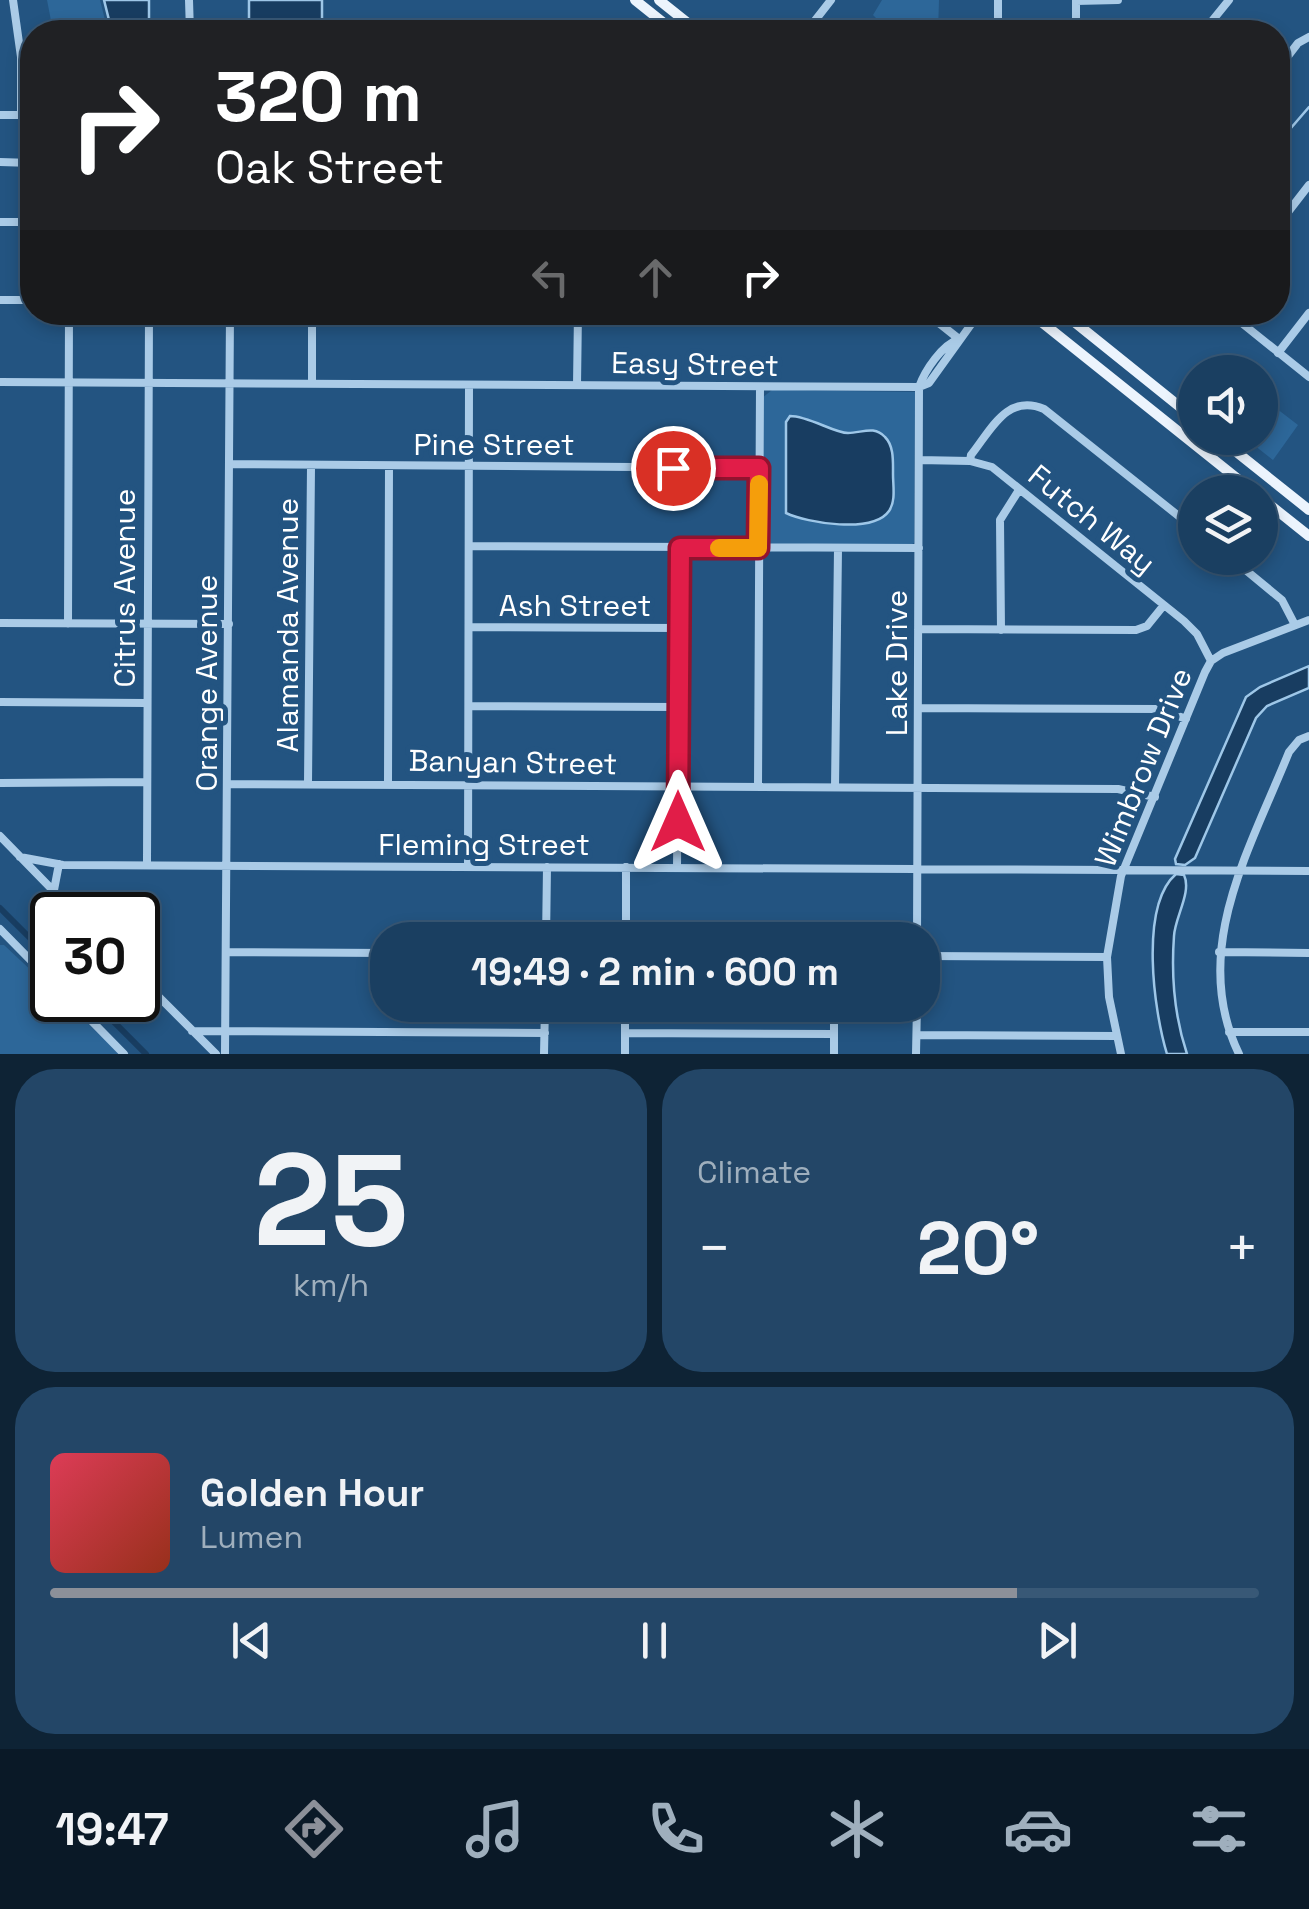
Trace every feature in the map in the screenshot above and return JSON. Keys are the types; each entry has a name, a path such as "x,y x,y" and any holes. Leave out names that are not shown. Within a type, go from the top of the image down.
{"main road":[{"path":"634,0 660,20"},
{"path":"658,0 684,20"},
{"path":"1045,325 1232,475"},
{"path":"1078,325 1178,405"},
{"path":"1239,455 1309,510"},
{"path":"1278,512 1309,536"}],"street":[{"path":"13,0 20,44"},
{"path":"1076,1 1118,0"},
{"path":"1213,20 1229,0"},
{"path":"1290,53 1309,37"},
{"path":"1290,210 1309,185"},
{"path":"1278,352 1309,313"},
{"path":"68,624 69,325"},
{"name":"Citrus Avenue","path":"147,864 149,325"},
{"name":"Orange Avenue","path":"224,1054 230,325"},
{"path":"312,325 312,384"},
{"path":"577,385 578,325"},
{"path":"941,325 959,339"},
{"path":"920,387 929,384 970,325"},
{"path":"1244,325 1309,378"},
{"path":"0,382 230,384"},
{"name":"Easy Street","path":"230,384 920,387"},
{"path":"468,866 469,385"},
{"path":"758,786 760,387"},
{"name":"Lake Drive","path":"917,922 920,387"},
{"path":"970,461 1006,410 1030,403 1044,408 1178,515"},
{"name":"Futch Way","path":"919,460 970,461 992,468 1197,634 1211,662"},
{"name":"Pine Street","path":"230,464 759,468"},
{"name":"Alamanda Avenue","path":"308,783 311,467"},
{"path":"388,783 390,467"},
{"path":"1000,630 1000,520 1019,490"},
{"path":"470,546 919,548"},
{"path":"677,867 680,548"},
{"path":"835,787 838,549"},
{"path":"1252,575 1282,600 1295,625"},
{"path":"918,630 1136,630 1147,626 1164,605"},
{"name":"Wimbrow Drive","path":"1121,1054 1107,957 1118,892 1186,719 1211,662 1222,654 1309,620"},
{"path":"0,623 229,624"},
{"name":"Ash Street","path":"470,627 679,628"},
{"path":"0,702 146,703"},
{"path":"470,706 678,707"},
{"path":"918,708 1160,709 1186,719"},
{"path":"1240,1054 1228,1032 1222,1006 1219,952 1226,915 1288,752 1309,736"},
{"path":"0,782 146,782"},
{"name":"Banyan Street","path":"228,784 1118,789 1155,797"},
{"path":"0,836 54,892"},
{"name":"Fleming Street","path":"20,856 59,864 1309,870"},
{"path":"55,892 53,884 59,864"},
{"path":"546,867 546,922"},
{"path":"626,867 626,922"},
{"path":"0,929 30,960"},
{"path":"227,952 370,953"},
{"path":"1219,952 1309,953"},
{"path":"940,956 1107,957"},
{"path":"160,998 216,1054"},
{"path":"92,1022 124,1054"},
{"path":"544,1022 544,1054"},
{"path":"625,1022 626,1054"},
{"path":"834,1022 834,1054"},
{"path":"916,1022 916,1054"},
{"path":"192,1030 544,1032"},
{"path":"1228,1032 1309,1032"},
{"path":"625,1033 834,1034"},
{"path":"916,1035 1116,1036"}],"shaded area":[{"path":"47,0 100,0 105,20 51,20"},
{"path":"104,0 149,0 149,20 109,20"},
{"path":"249,0 322,0 322,20 249,20"},
{"path":"882,0 939,0 938,20 878,20 873,15"},
{"path":"772,390 915,392 914,543 769,546 761,538 762,398"},
{"path":"1278,410 1298,425 1278,453"},
{"path":"790,416 842,432 881,433 890,445 893,459 889,511 881,518 855,524 824,523 786,513 786,422"},
{"path":"1309,666 1309,688 1267,706 1256,718 1195,858 1185,865 1176,864 1246,697"},
{"path":"1176,874 1184,875 1186,882 1175,929 1173,966 1176,1010 1187,1054 1167,1054 1154,987 1153,934 1157,910 1164,889"},
{"path":"0,945 4,945 30,969 30,1022 86,1022 120,1054 0,1054"}],"waterway":[{"path":"1290,129 1309,107"},
{"path":"0,908 30,938"},
{"path":"114,1022 146,1054"}],"slow traffic":[{"path":"719,548 758,548 759,484"}],"route":[{"path":"673,468 759,468 758,548 680,548 678,822"}]}
